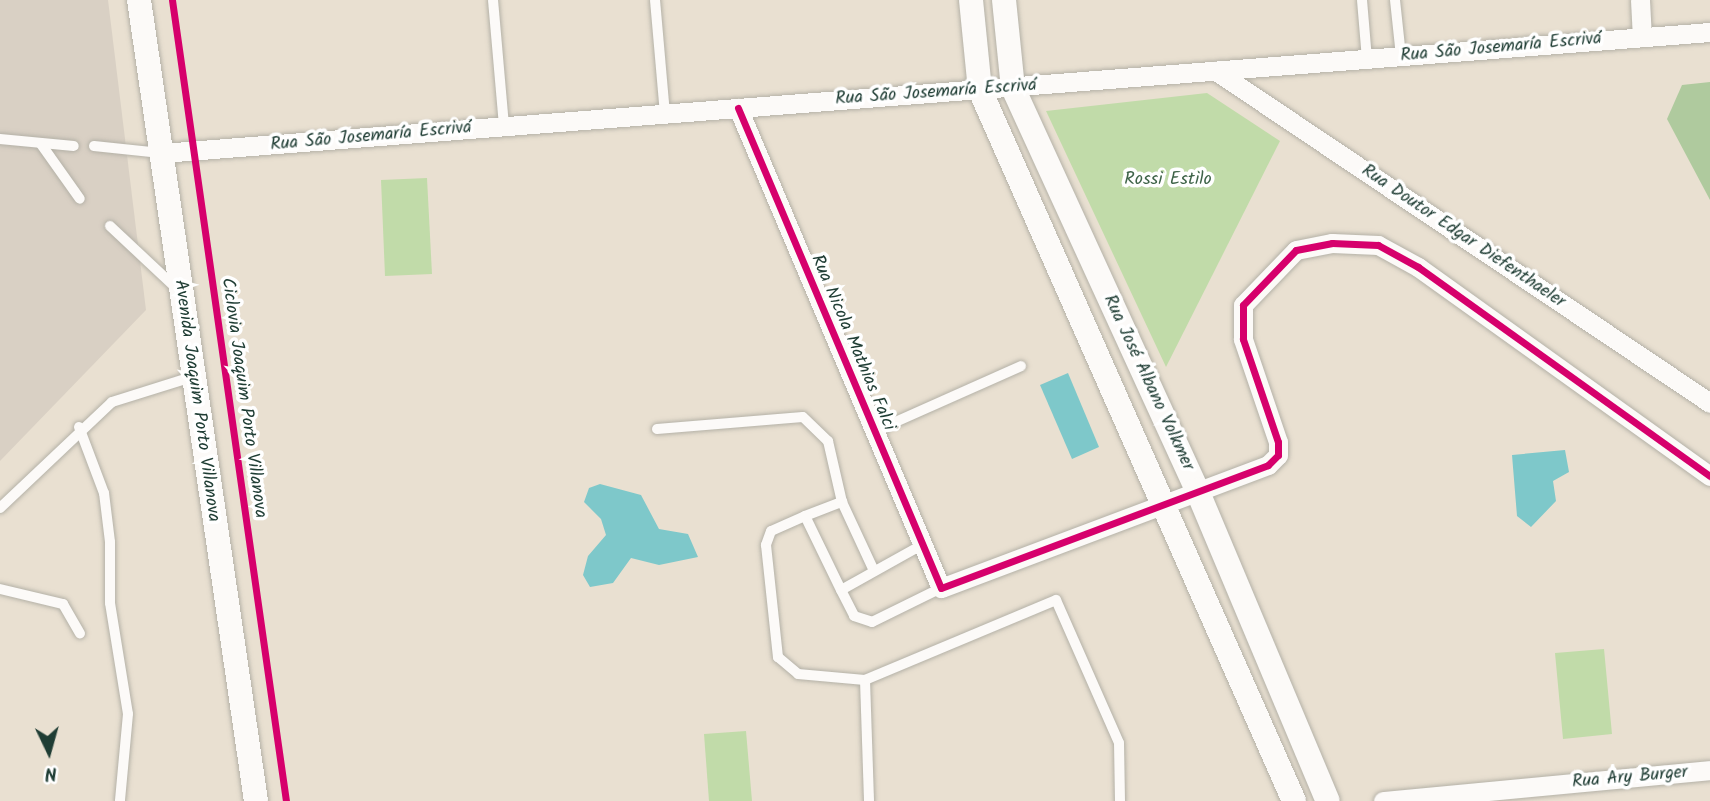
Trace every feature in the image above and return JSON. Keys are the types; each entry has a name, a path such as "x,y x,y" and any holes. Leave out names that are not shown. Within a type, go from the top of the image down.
{"street":[{"name":"Avenida Joaquim Porto Villanova","path":"139,0 179,291 256,801"},
{"name":"Rua José Albano Volkmer","path":"971,0 980,90 1294,801"},
{"name":"Rua José Albano Volkmer","path":"1004,0 1013,88 1197,490 1328,801"},
{"path":"1640,0 1642,37"},
{"name":"Rua São Josemaría Escrivá","path":"162,153 1710,32"},
{"name":"Rua Doutor Edgar Diefenthaeler","path":"1216,71 1710,403"},
{"name":"Rua Nicola Mathias Falci","path":"738,108 920,546 941,588"},
{"path":"941,588 1268,465 1278,455 1243,339 1243,305 1296,250 1332,243 1378,245 1419,267 1710,477"},
{"path":"1088,338 1119,322"},
{"name":"Rua Ary Burger","path":"1383,801 1710,771"}],"lane":[{"path":"493,0 504,126"},
{"path":"655,0 665,114"},
{"path":"1362,0 1367,59"},
{"path":"1395,0 1401,56"},
{"path":"0,139 74,146"},
{"path":"41,144 80,200"},
{"path":"94,146 162,153"},
{"path":"110,226 179,291"},
{"path":"872,432 1021,366"},
{"path":"0,508 79,427 112,402 192,377"},
{"path":"657,429 803,416 828,441 842,502 874,571"},
{"path":"79,427 104,494 110,542 110,603 128,713 120,801"},
{"path":"842,502 771,531 766,545 778,657 814,678 865,680 1056,600 1119,743 1120,801"},
{"path":"805,516 841,590 862,623 941,588"},
{"path":"841,590 920,546"},
{"path":"0,589 63,604 80,633"},
{"path":"865,680 869,801"}],"shaded area":[{"path":"0,0 108,0 146,310 0,461"}],"green space":[{"path":"1710,82 1710,200 1667,119 1682,85"},
{"name":"Rossi Estilo","path":"1207,93 1280,141 1166,367 1046,111"},
{"path":"427,178 432,274 385,276 381,180"},
{"path":"1604,649 1612,734 1563,739 1555,653"},
{"path":"746,731 752,801 709,801 704,734"}],"water":[{"path":"1068,373 1099,447 1072,459 1040,385"},
{"path":"1565,450 1569,472 1553,481 1556,501 1531,527 1517,516 1512,455"},
{"path":"600,484 641,495 659,529 688,534 698,557 659,565 631,558 613,583 590,587 583,575 588,556 606,535 601,519 584,502 589,488"}],"cycle path":[{"name":"Ciclovia Joaquim Porto Villanova","path":"172,0 286,801"},
{"path":"738,108 941,588 1268,465 1278,455 1278,442 1243,339 1243,305 1296,250 1332,243 1378,245 1418,267 1710,476"}]}
